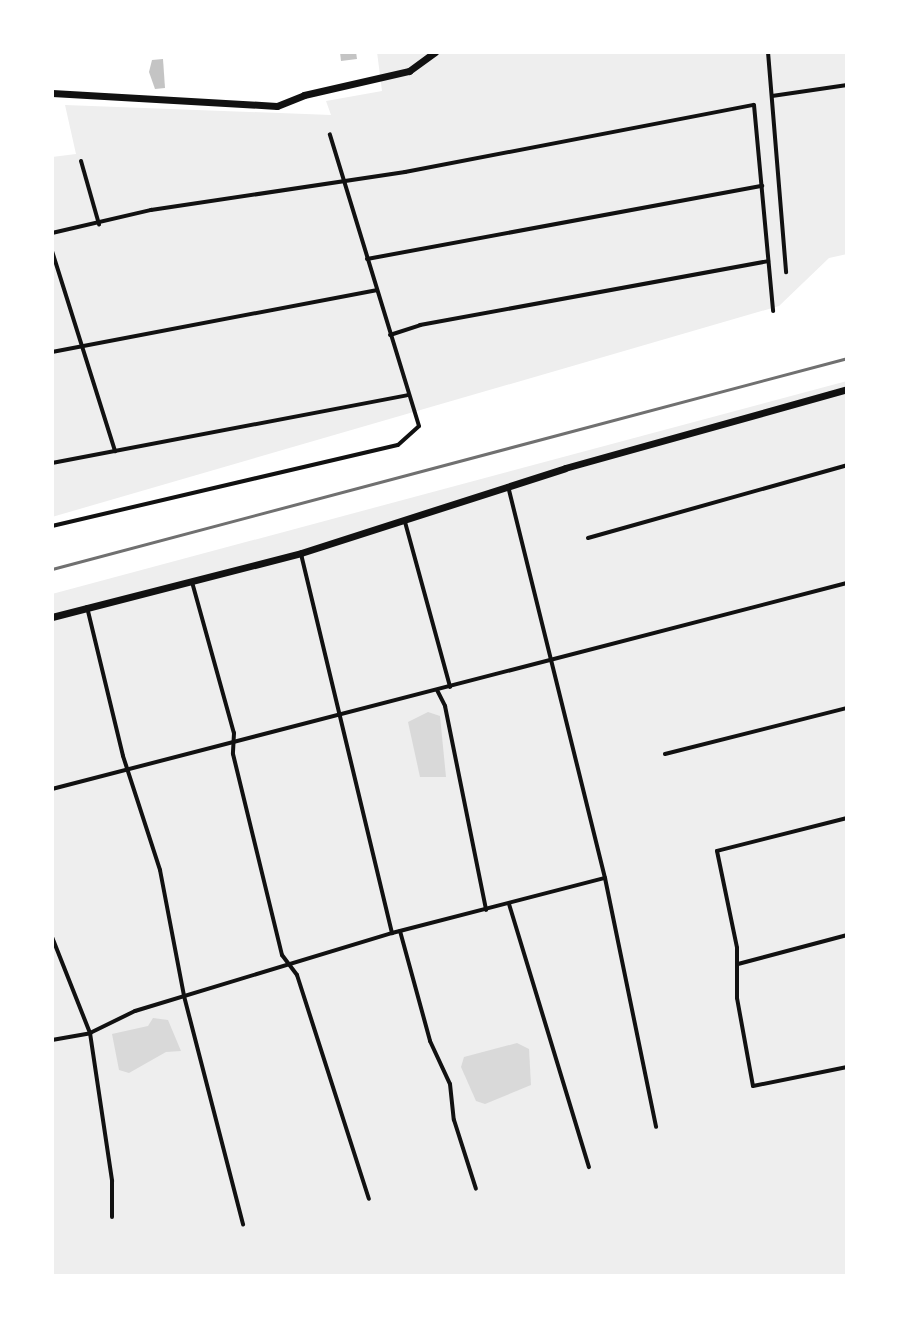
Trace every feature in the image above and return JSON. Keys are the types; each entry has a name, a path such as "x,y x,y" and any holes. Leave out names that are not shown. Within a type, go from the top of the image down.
{"street":[{"path":"52,93 277,106 304,95 409,71 435,52"},
{"path":"52,617 301,553 405,522 508,486 847,389"}],"lane":[{"path":"768,52 786,272"},
{"path":"772,96 847,85"},
{"path":"52,233 151,210 345,182 754,105 773,311"},
{"path":"52,526 398,445 419,426 407,395 330,134"},
{"path":"81,161 99,224"},
{"path":"367,259 762,186"},
{"path":"52,251 115,451"},
{"path":"390,335 420,325 768,261"},
{"path":"52,352 376,290"},
{"path":"52,463 407,395"},
{"path":"588,538 847,465"},
{"path":"508,486 554,657 605,878 656,1127"},
{"path":"405,522 450,687"},
{"path":"301,553 392,933"},
{"path":"191,579 234,744 282,955 297,975 369,1199"},
{"path":"52,789 340,718 554,657 847,583"},
{"path":"87,607 129,770 160,870 184,996 243,1224"},
{"path":"437,690 445,706 486,910"},
{"path":"665,754 847,708"},
{"path":"847,818 717,851 738,964 737,998 753,1086 847,1067"},
{"path":"52,1040 90,1033 184,996 392,933 605,878"},
{"path":"509,904 589,1167"},
{"path":"400,931 430,1041 450,1084 454,1120 476,1189"},
{"path":"738,964 847,935"},
{"path":"52,937 90,1033 112,1181 112,1217"}],"shaded area":[{"path":"377,52 847,52 847,254 829,258 779,306 52,517 52,157 76,154 65,105 331,115 326,101 382,91"},
{"path":"847,381 847,1276 52,1276 52,594"},
{"path":"428,712 440,716 446,777 420,777 408,722"},
{"path":"153,1018 168,1020 181,1051 166,1052 129,1073 119,1070 112,1034 148,1026"},
{"path":"517,1043 529,1049 531,1085 485,1104 476,1101 461,1067 464,1057"}],"building":[{"path":"340,52 356,52 357,59 341,61"},
{"path":"163,59 165,88 155,89 149,72 152,60"}],"railway":[{"path":"52,569 847,358"}]}
